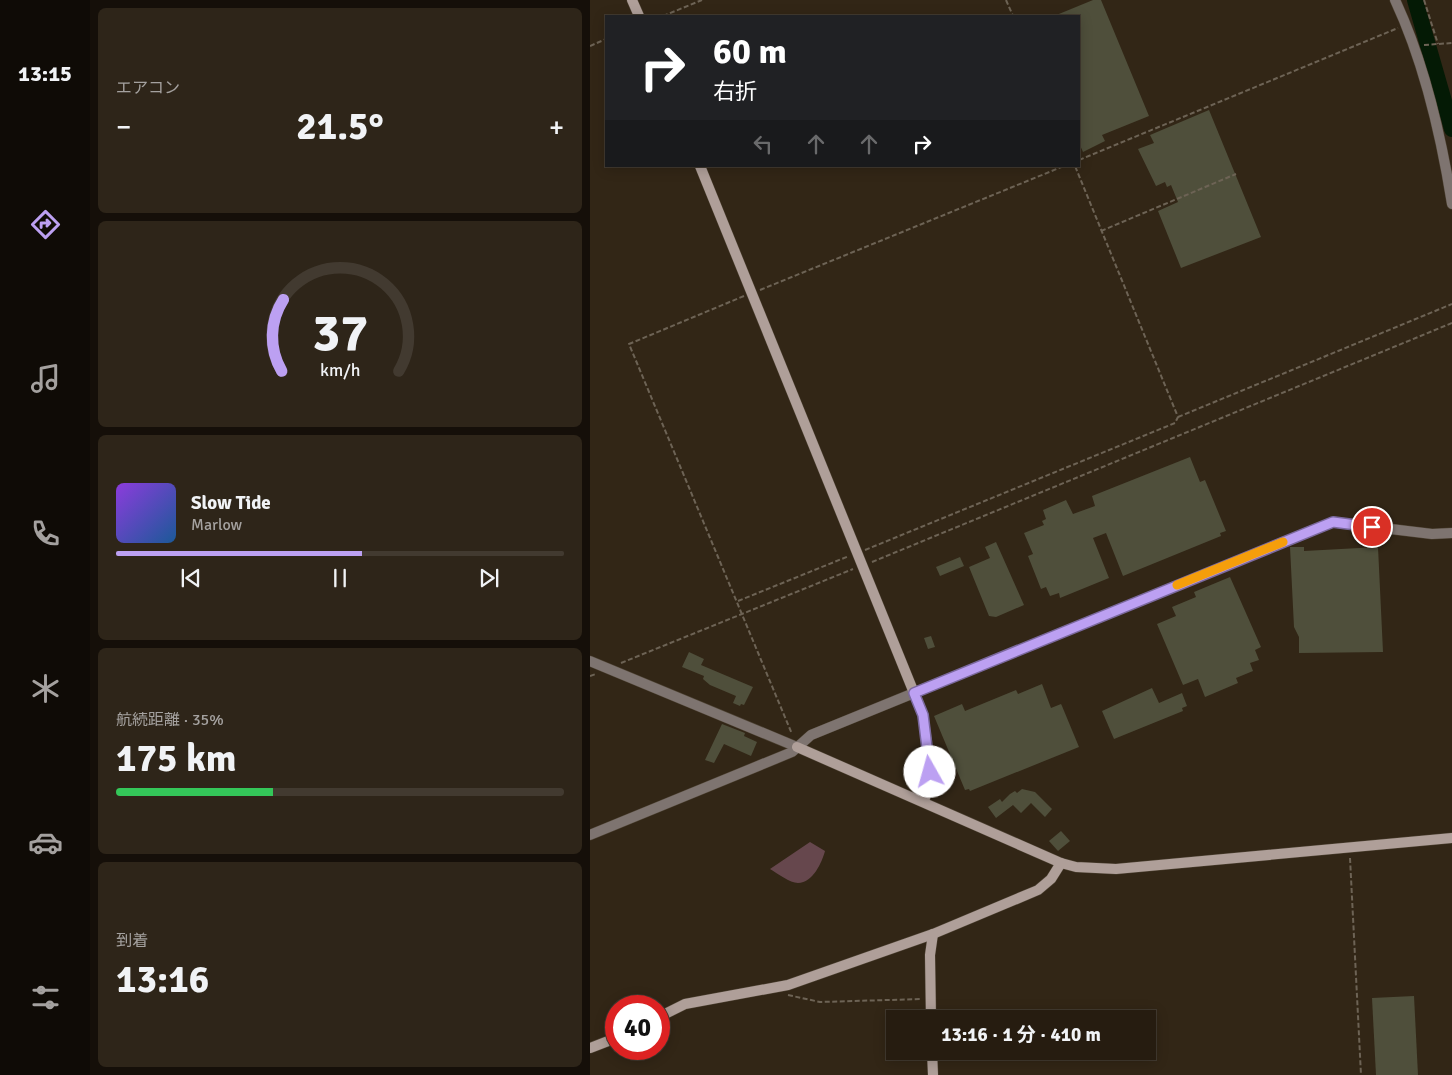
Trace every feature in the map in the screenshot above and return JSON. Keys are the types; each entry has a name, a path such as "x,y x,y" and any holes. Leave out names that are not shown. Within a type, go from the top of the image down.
{"street":[{"path":"632,0 639,15"},
{"path":"1395,0 1416,45 1446,164 1452,204"},
{"path":"700,167 923,715 930,772 929,787 924,801"},
{"path":"590,835 792,752 812,735 1333,522 1432,534 1452,533"},
{"path":"590,661 924,801 1061,863 1076,867 1116,869 1452,838"},
{"path":"670,1012 685,1004 788,985 933,934 1038,890 1051,879 1061,863"},
{"path":"931,1010 933,934"},
{"path":"590,1048 605,1042"},
{"path":"933,1060 934,1075"}],"path":[{"path":"665,15 702,0"},
{"path":"1006,0 1013,15"},
{"path":"1424,0 1438,44"},
{"path":"1080,160 1407,25"},
{"path":"590,46 605,40"},
{"path":"1422,45 1452,43"},
{"path":"797,747 629,344 1062,167"},
{"path":"737,602 1176,423 1178,417 1075,167"},
{"path":"1101,230 1236,174"},
{"path":"1178,417 1452,304"},
{"path":"590,676 1452,323"},
{"path":"1350,848 1361,1075"},
{"path":"782,994 820,1002 931,998"}],"shaded area":[{"path":"810,842 825,851 822,861 808,880 795,883 770,869"}],"building":[{"path":"1093,0 1101,0 1149,116 1102,135 1105,141 1083,152 1080,145 1080,15 1056,15"},
{"path":"1209,110 1261,237 1181,268 1158,211 1178,202 1171,185 1167,187 1165,182 1156,186 1138,149 1154,143 1150,135"},
{"path":"1190,457 1200,482 1205,480 1226,531 1220,533 1221,536 1123,576 1106,533 1093,538 1109,578 1060,598 1059,593 1050,596 1046,587 1041,589 1028,556 1033,554 1024,533 1044,525 1042,521 1046,519 1043,510 1066,500 1073,514 1095,506 1092,496"},
{"path":"996,542 1024,605 996,617 989,616 969,567 990,558 985,547"},
{"path":"1290,547 1304,547 1304,551 1378,547 1383,652 1299,653 1299,637 1294,627"},
{"path":"960,557 964,566 940,576 936,567"},
{"path":"1230,577 1261,647 1255,650 1259,660 1250,663 1253,671 1236,678 1238,683 1205,697 1198,679 1183,685 1157,624 1176,616 1172,607 1196,597 1194,592"},
{"path":"931,636 935,647 928,649 924,638"},
{"path":"689,652 704,659 701,665 753,687 744,705 741,704 740,706 733,703 736,696 710,685 703,679 704,676 682,667"},
{"path":"1042,684 1051,708 1061,704 1079,747 970,791 969,789 965,790 934,716 962,704 965,711 1016,690 1018,694"},
{"path":"1152,688 1159,703 1182,693 1187,706 1182,708 1183,711 1114,739 1102,711"},
{"path":"722,724 745,733 744,736 757,742 751,756 724,744 714,763 705,760"},
{"path":"1022,789 1035,792 1052,809 1045,817 1031,803 1021,813 1013,805 996,818 988,807 1000,799 1002,802 1010,794 1015,791 1017,793"},
{"path":"1061,831 1070,841 1058,851 1049,841"},
{"path":"1414,996 1418,1075 1376,1075 1372,998"}],"waterway":[{"path":"1415,0 1452,129"}],"slow traffic":[{"path":"1177,585 1283,542"}],"route":[{"path":"930,772 923,715 914,693 1333,522 1372,527"}]}
